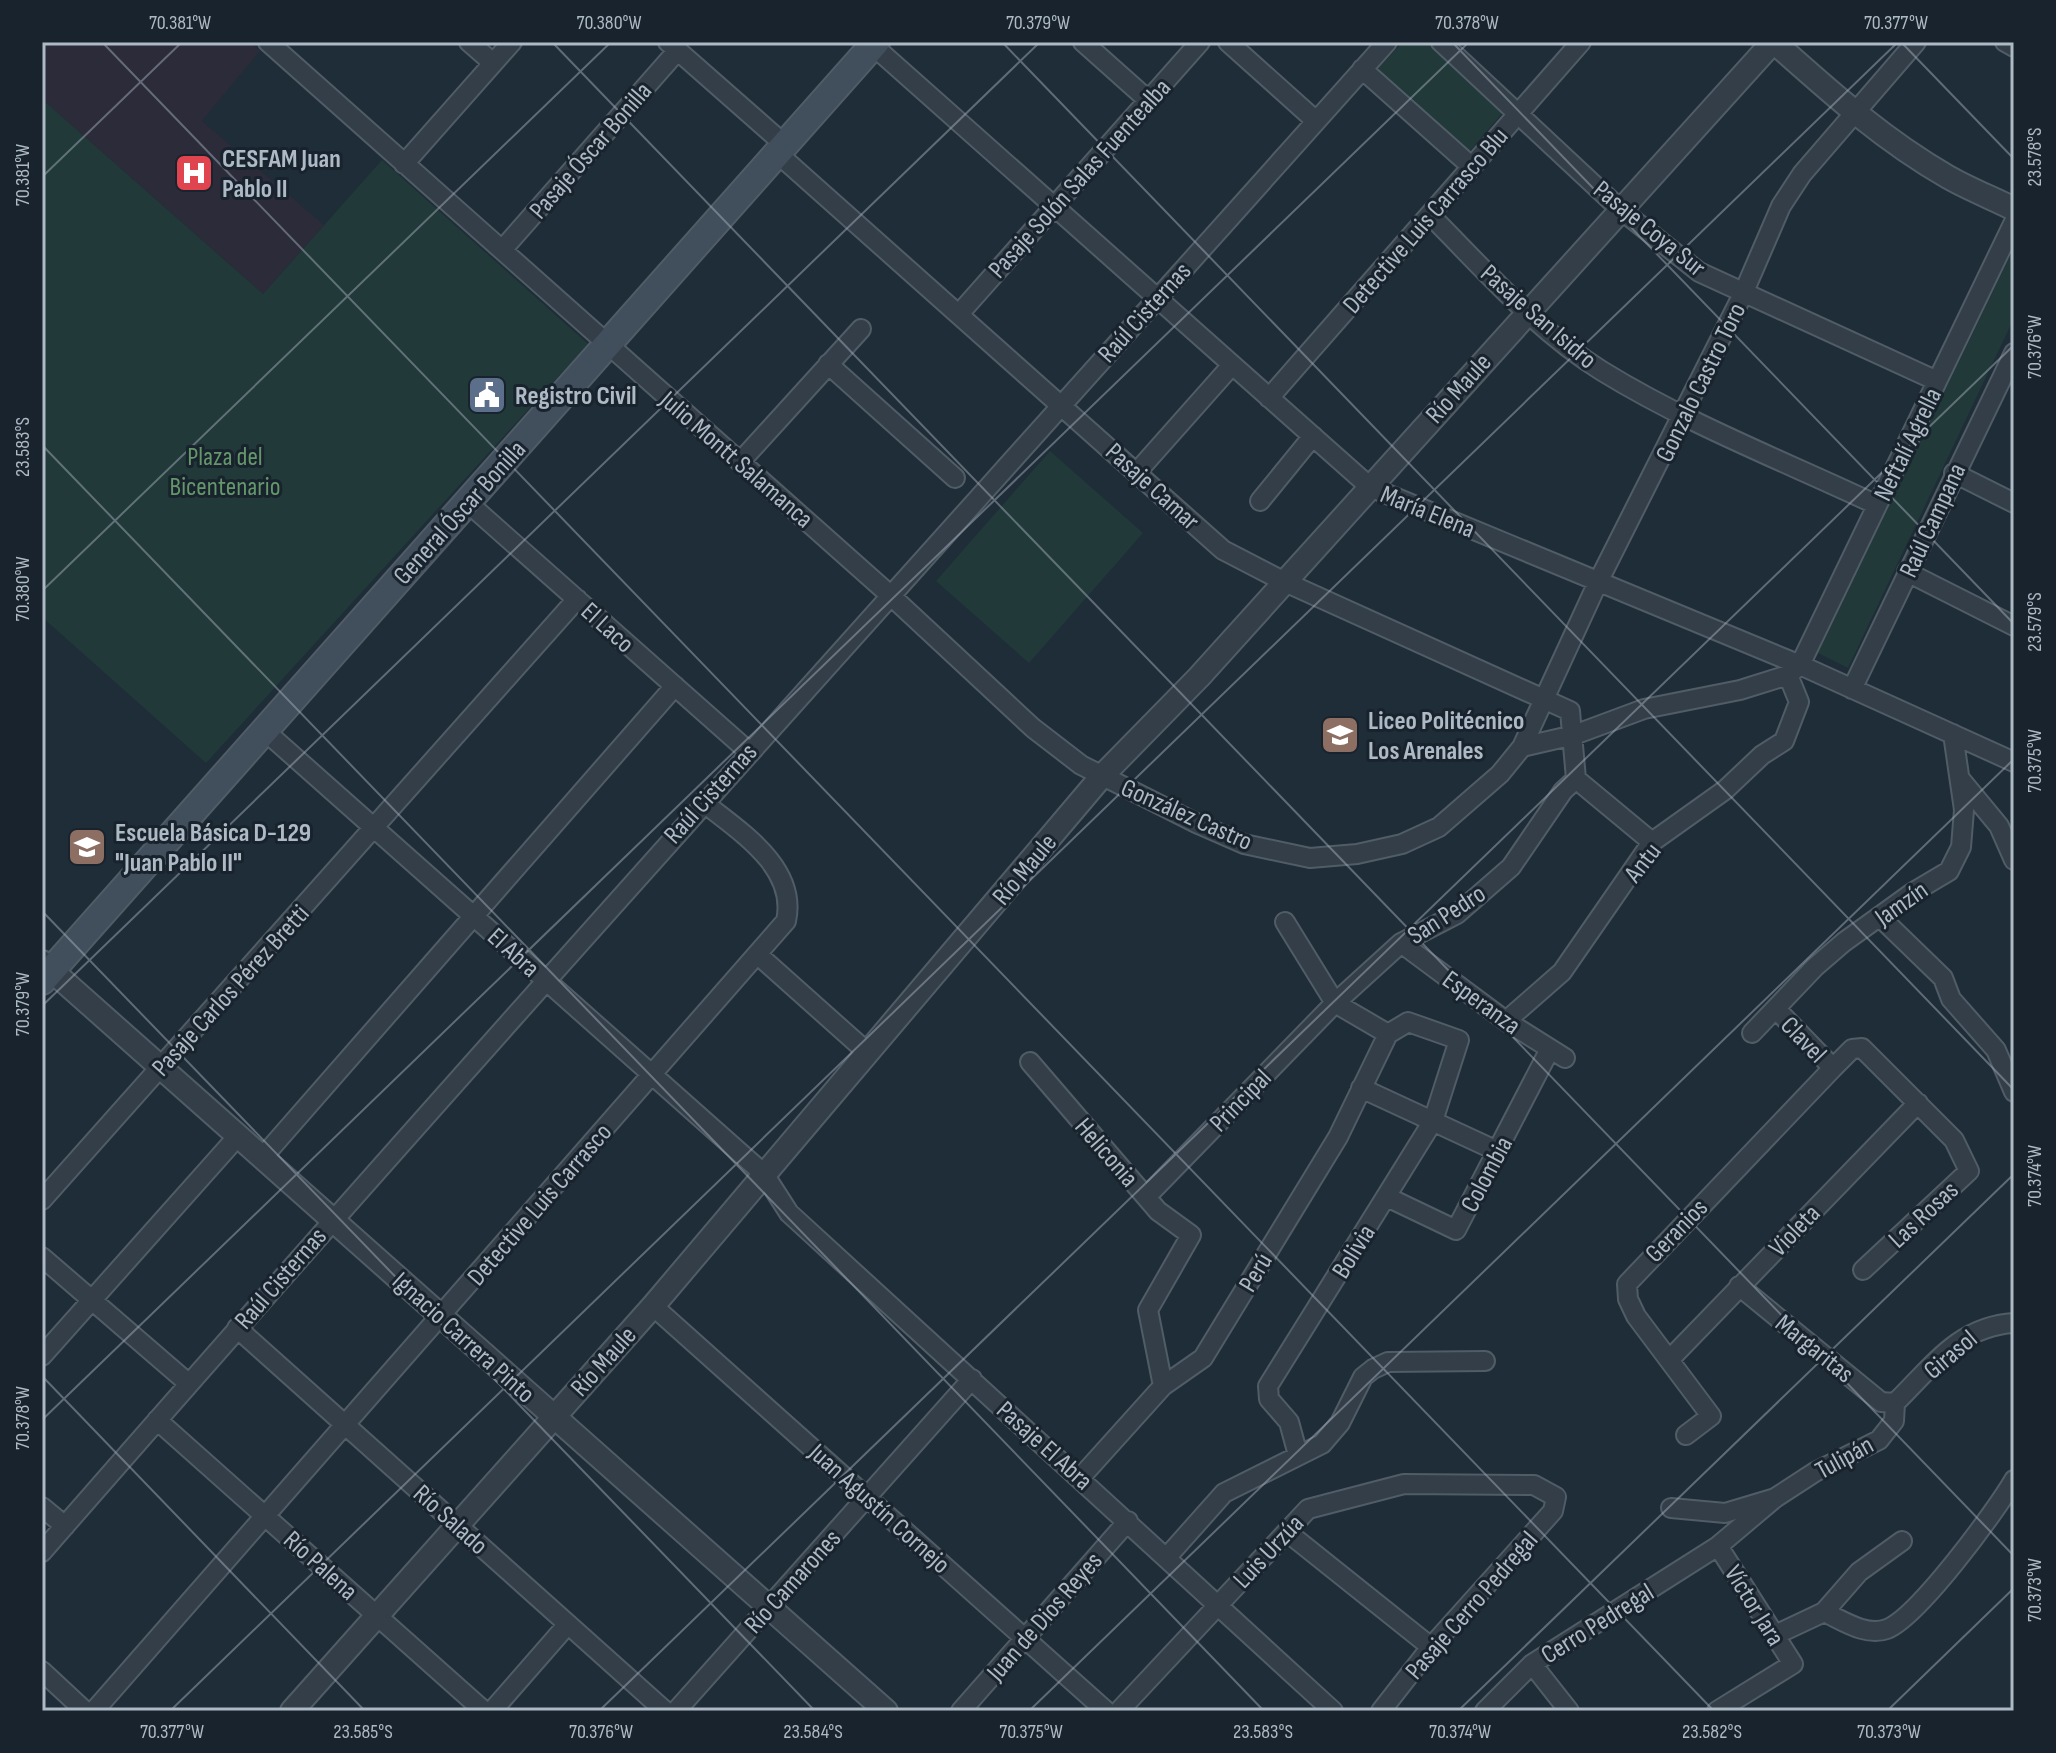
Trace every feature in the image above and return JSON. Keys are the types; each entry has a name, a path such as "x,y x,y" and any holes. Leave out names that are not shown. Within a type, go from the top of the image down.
{"main road":[{"name":"General Óscar Bonilla","path":"45,971 265,731 873,43"}],"street":[{"name":"Julio Montt Salamanca","path":"268,42 890,595 1033,728 1102,776"},
{"path":"469,42 493,63"},
{"path":"404,164 512,42"},
{"path":"1083,42 1148,100"},
{"name":"Pasaje Solón Salas Fuentealba","path":"959,314 1200,42"},
{"path":"1228,42 1316,121"},
{"name":"Raúl Cisternas","path":"42,1552 544,979 1387,42"},
{"name":"Pasaje Coya Sur","path":"1441,42 1520,112 1621,210 1699,272 1937,381"},
{"name":"Detective Luis Carrasco Blu","path":"1269,398 1581,42"},
{"path":"1773,42 1855,114 1949,177 2014,209"},
{"name":"Río Maule","path":"292,1711 653,1306 1102,776 1199,677 1773,42"},
{"name":"Gonzalo Castro Toro","path":"1522,747 1598,582 1743,294 1781,206 1802,174 1916,42"},
{"path":"2005,42 2014,47"},
{"name":"María Elena","path":"873,43 1370,487 1598,582 1794,670 1852,689 2013,758"},
{"name":"Pasaje Camar","path":"673,46 959,314 1223,550 1285,582 1544,697 1570,711 1574,735"},
{"name":"Pasaje Óscar Bonilla","path":"502,250 673,46"},
{"path":"1362,69 1472,167"},
{"name":"Pasaje San Isidro","path":"1430,215 1527,312 1601,370 1684,414 1877,505"},
{"name":"Neftalí Agrella","path":"1794,670 2014,222"},
{"path":"740,462 861,329"},
{"name":"Raúl Campana","path":"1852,689 1954,473 2013,358"},
{"path":"828,364 955,478"},
{"path":"1137,472 1232,365"},
{"path":"1260,501 1313,436"},
{"path":"1954,473 2014,503"},
{"name":"El Laco","path":"467,502 748,751"},
{"path":"1907,572 2014,626"},
{"name":"Pasaje Carlos Pérez Bretti","path":"42,1200 577,599"},
{"path":"1522,747 1574,735 1644,709 1740,690 1794,670"},
{"name":"Antu","path":"1506,1021 1562,972 1652,842 1725,790 1762,755 1784,741 1799,702 1794,670"},
{"path":"262,1158 675,686"},
{"name":"El Abra","path":"265,731 764,1174"},
{"name":"Jamzín","path":"1752,1033 1815,967 1880,917 1949,871 1961,847 1964,810 1953,734"},
{"path":"1574,735 1576,779 1652,842"},
{"name":"González Castro","path":"1102,776 1244,844 1310,858 1357,854 1402,844 1439,827 1500,774 1522,747"},
{"name":"San Pedro","path":"1335,1003 1401,943 1457,914 1488,889 1511,867 1563,791 1576,779"},
{"path":"1960,780 1999,826 2014,860"},
{"name":"Detective Luis Carrasco","path":"94,1711 786,921 790,903 782,880 759,847 703,802"},
{"path":"1880,917 1943,978 1951,999 1996,1050 2014,1092"},
{"path":"1285,922 1335,1003 1388,1034"},
{"name":"Esperanza","path":"1401,943 1506,1021 1558,1053"},
{"path":"757,954 868,1053"},
{"name":"Ignacio Carrera Pinto","path":"45,971 161,1067 886,1711"},
{"name":"Principal","path":"1146,1197 1335,1003"},
{"name":"Clavel","path":"1776,1009 1833,1068"},
{"name":"Bolivia","path":"1298,1455 1289,1422 1269,1399 1268,1386 1433,1121 1459,1040 1408,1022 1388,1034"},
{"name":"Perú","path":"1081,1477 1163,1386 1203,1358 1338,1137 1388,1034"},
{"name":"Geranios","path":"1686,1435 1711,1416 1671,1358 1636,1316 1628,1299 1627,1284 1833,1068 1852,1049 1862,1048"},
{"name":"Las Rosas","path":"1862,1048 1954,1140 1969,1171 1863,1270"},
{"name":"Colombia","path":"1387,1197 1456,1230 1497,1151 1558,1053"},
{"name":"Heliconia","path":"1030,1062 1146,1197 1191,1235 1148,1310 1163,1386"},
{"path":"1361,1088 1497,1151"},
{"name":"Violeta","path":"1671,1358 1918,1103"},
{"path":"42,1356 238,1136"},
{"name":"Pasaje El Abra","path":"764,1174 789,1213 1219,1603 1333,1711"},
{"path":"42,1257 188,1383"},
{"name":"Margaritas","path":"1739,1286 1881,1402 1895,1403"},
{"name":"Juan Agustín Cornejo","path":"653,1306 1106,1711"},
{"name":"Girasol","path":"1895,1403 1970,1333 1979,1328 2014,1323"},
{"name":"Río Salado","path":"237,1328 665,1711"},
{"path":"1167,1557 1224,1493 1322,1444 1340,1423 1363,1377 1373,1369 1388,1362 1485,1361"},
{"name":"Río Camarones","path":"676,1711 972,1379"},
{"name":"Tulipán","path":"1718,1546 1775,1498 1815,1472 1879,1440 1894,1421 1895,1403"},
{"name":"Río Palena","path":"157,1420 484,1711"},
{"path":"1824,1612 1866,1631 1888,1629 1944,1576 2014,1480"},
{"name":"Luis Urzúa","path":"1119,1711 1308,1509 1322,1502 1404,1484 1534,1485 1556,1497"},
{"name":"Pasaje Cerro Pedregal","path":"1381,1711 1431,1647 1553,1511 1556,1497"},
{"name":"Tulipán","path":"1671,1508 1725,1513 1775,1498"},
{"path":"42,1507 65,1526"},
{"name":"Juan de Dios Reyes","path":"961,1711 1128,1521"},
{"path":"1287,1532 1431,1647"},
{"path":"1775,1635 1824,1612 1859,1572 1902,1541"},
{"name":"Víctor Jara","path":"1717,1711 1793,1664 1718,1546"},
{"name":"Cerro Pedregal","path":"1485,1711 1532,1664 1718,1546"},
{"path":"492,1711 568,1624"},
{"path":"1532,1664 1569,1711"},
{"path":"42,1671 85,1711"}],"shaded area":[{"name":"CESFAM Juan Pablo II","path":"42,42 250,42 260,51 202,121 324,225 263,294 42,99"}],"green space":[{"path":"1403,42 1428,42 1504,111 1469,152 1377,69"},
{"name":"Plaza del Bicentenario","path":"42,99 263,294 382,160 588,344 206,763 42,617"},
{"path":"2014,248 2014,318 1848,668 1818,653"},
{"path":"1050,451 1143,533 1029,663 936,581"}],"place":[{"name":"CESFAM Juan Pablo II","path":"194,173"},
{"name":"Registro Civil","path":"487,395"},
{"name":"Liceo Politécnico Los Arenales","path":"1340,735"},
{"name":"Escuela Básica D-129 \"Juan Pablo II\"","path":"87,847"}]}
